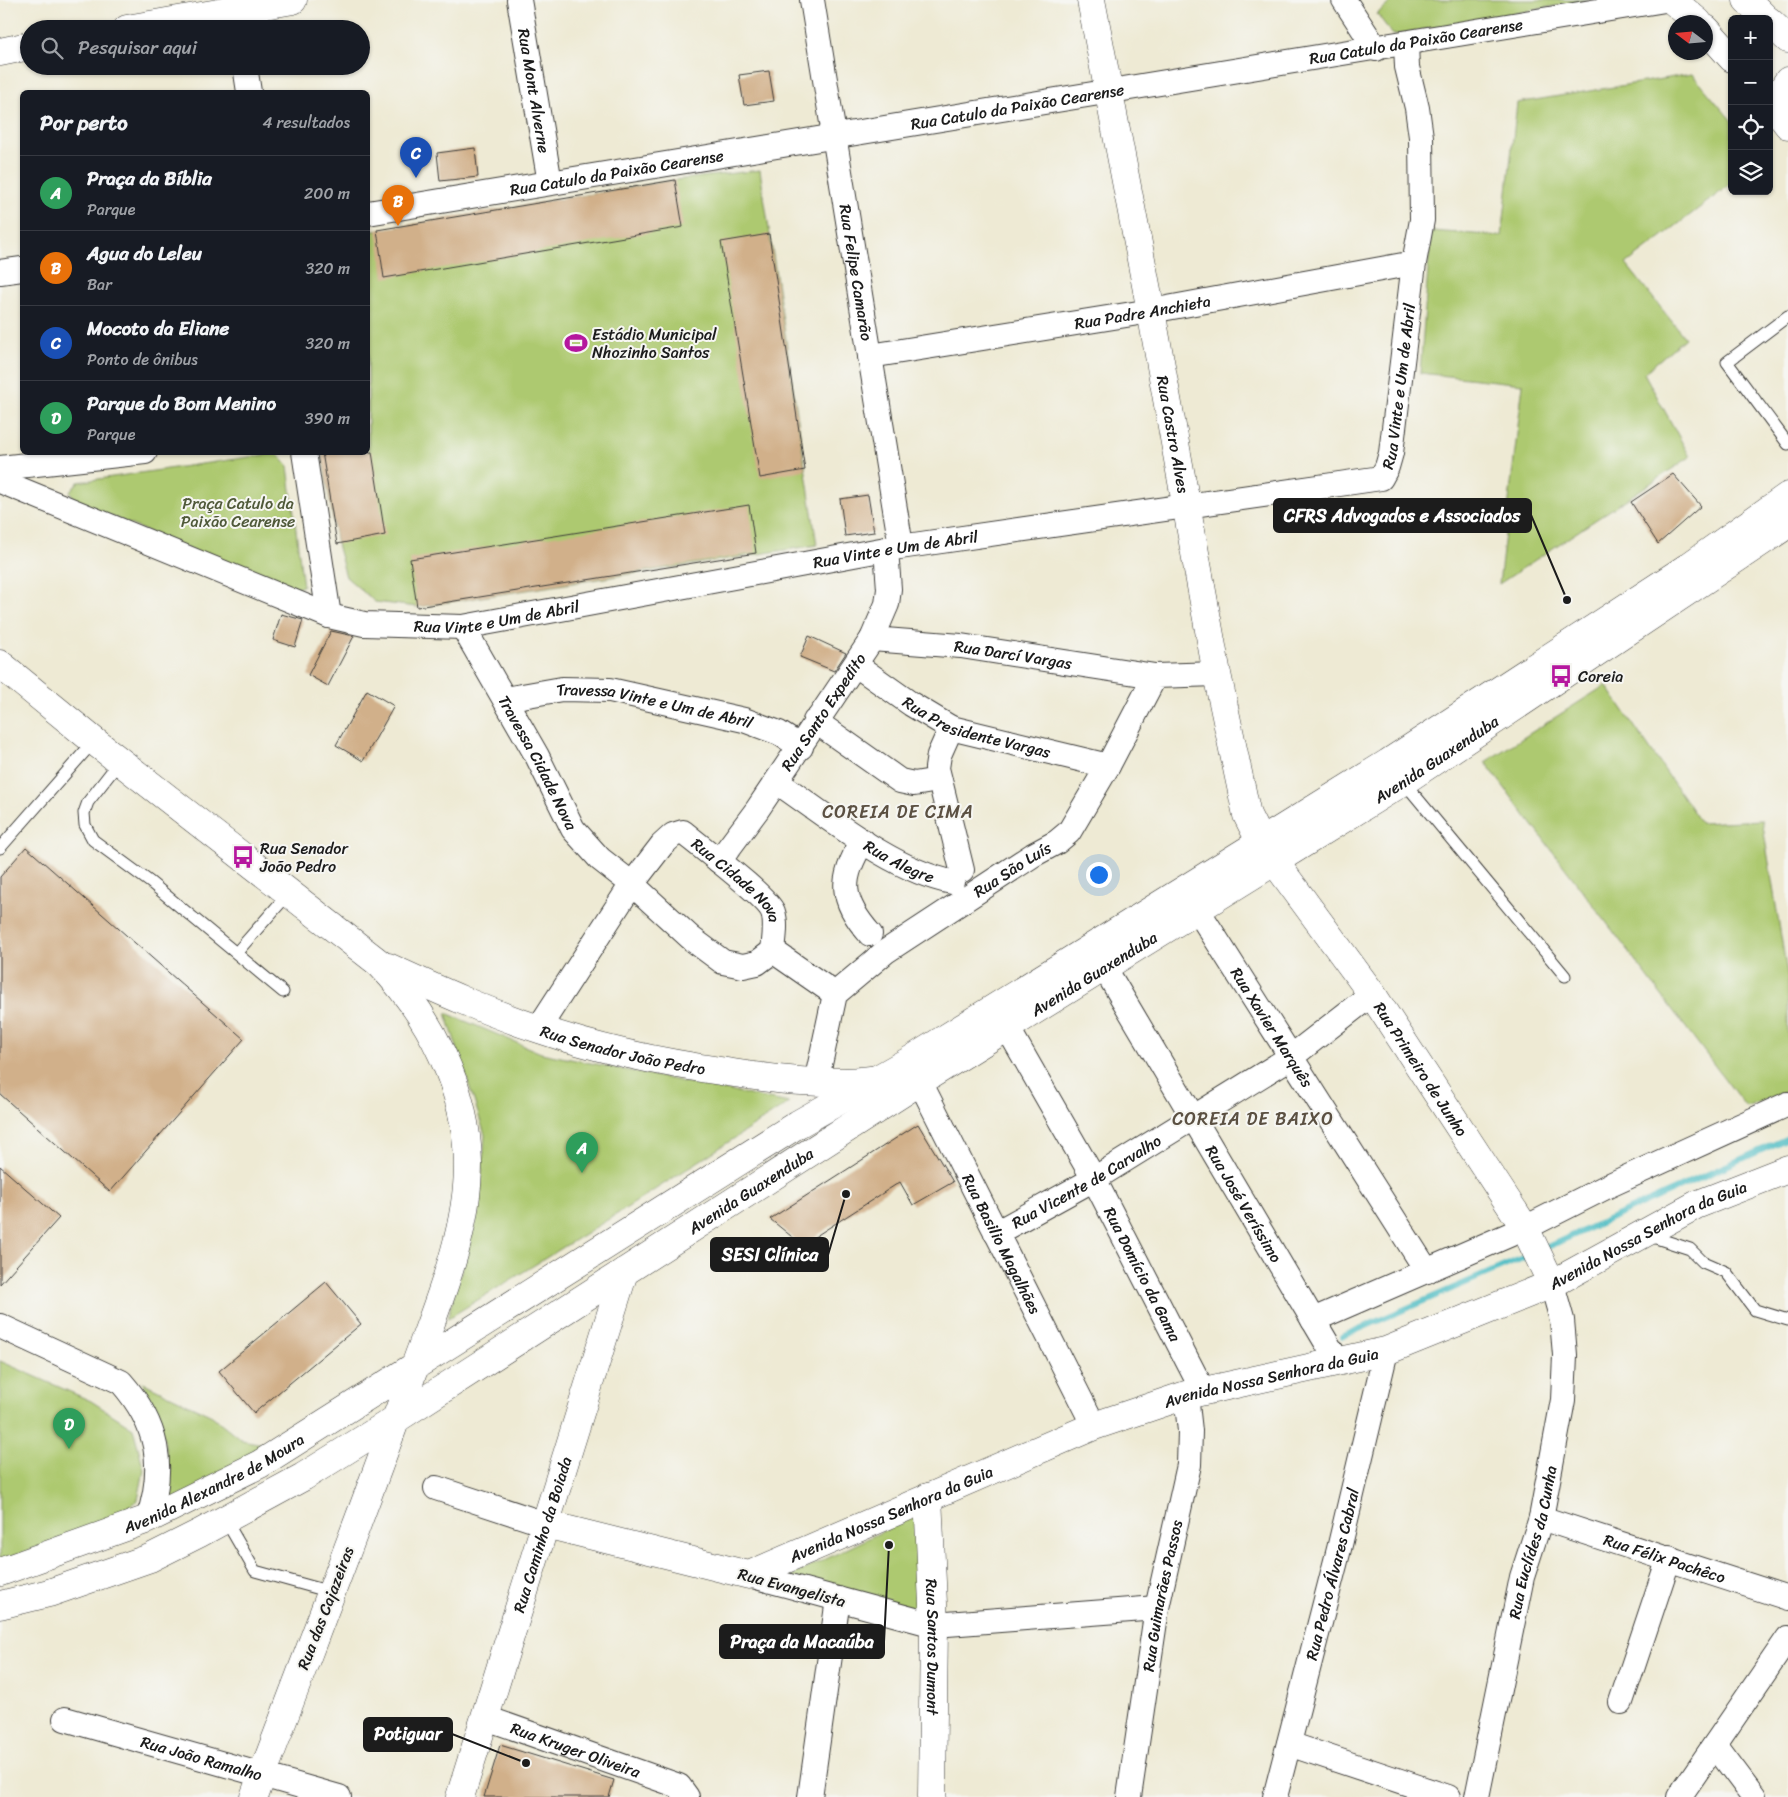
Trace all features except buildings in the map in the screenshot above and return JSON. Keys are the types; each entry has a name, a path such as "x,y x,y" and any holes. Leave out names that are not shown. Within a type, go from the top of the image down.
{"main road":[{"path":"189,20 237,13 293,0"},
{"name":"Rua Castro Alves","path":"1091,0 1107,92 1151,311 1217,674 1247,815 1268,852"},
{"path":"1672,0 1690,15"},
{"path":"1747,0 1762,15"},
{"path":"1773,25 1788,39"},
{"path":"1713,37 1728,54"},
{"path":"0,52 20,48"},
{"path":"1778,111 1782,90 1788,81"},
{"name":"Avenida Guaxenduba","path":"1396,772 1788,496"},
{"name":"Avenida Guaxenduba","path":"396,1419 624,1272 914,1071 1396,772 1788,524"},
{"name":"Rua Senador João Pedro","path":"0,664 94,741 379,963 399,984 427,1024 455,1090 466,1136 467,1173 460,1227 449,1267 396,1419"},
{"name":"Avenida Guaxenduba","path":"414,1367 798,1124 878,1079 914,1071 1007,1027 1197,909 1268,852"},
{"name":"Rua Primeiro de Junho","path":"1268,852 1372,994 1527,1234 1549,1277"},
{"name":"Rua Senador João Pedro","path":"379,963 456,998 538,1029 604,1049 689,1067 816,1084 878,1079"},
{"name":"Rua Caminho da Boiada","path":"460,1797 624,1272 624,1256 636,1237 772,1151 798,1124"},
{"name":"Avenida Nossa Senhora da Guia","path":"749,1576 1094,1426 1194,1393 1386,1351 1643,1234 1696,1205 1788,1169"},
{"name":"Avenida Alexandre de Moura","path":"0,1572 148,1519 260,1464 414,1367"},
{"path":"0,1605 49,1593 150,1558 302,1477 396,1419 381,1408 372,1405 352,1406"},
{"name":"Rua das Cajazeiras","path":"258,1786 396,1419"},
{"name":"Rua Santos Dumont","path":"928,1497 934,1625 932,1797"},
{"name":"Rua Evangelista","path":"545,1524 749,1576"}],"street":[{"name":"Rua Mont Alverne","path":"519,0 550,183"},
{"name":"Rua Felipe Camarão","path":"812,0 870,356 894,548"},
{"path":"1344,0 1376,49"},
{"name":"Rua Catulo da Paixão Cearense","path":"370,213 1376,49 1665,0"},
{"name":"Rua Vinte e Um de Abril","path":"0,481 329,616 364,624 463,627 894,548 1381,478 1387,468 1391,453 1414,262 1422,220 1421,137 1417,108 1407,67 1406,44"},
{"path":"246,75 249,90"},
{"name":"Rua Padre Anchieta","path":"870,356 1151,311 1414,262"},
{"path":"0,272 20,269"},
{"path":"0,468 118,455"},
{"path":"304,455 329,616"},
{"name":"Rua Santo Expedito","path":"719,860 777,782 801,747 815,721 856,665 872,639 887,604 894,548"},
{"name":"Travessa Cidade Nova","path":"463,627 537,756 573,829 600,859 632,884"},
{"name":"Rua Darcí Vargas","path":"872,639 961,646 1155,676"},
{"name":"Rua Presidente Vargas","path":"856,665 911,704 951,728 1108,766"},
{"path":"1155,676 1217,674"},
{"name":"Rua São Luís","path":"835,994 877,943 1057,842 1069,832 1108,766 1155,676"},
{"name":"Travessa Vinte e Um de Abril","path":"505,699 562,689 610,690 744,720 779,733 801,747"},
{"path":"815,721 900,781 914,784 939,780 937,768 939,755 951,728"},
{"name":"Rua Alegre","path":"777,782 863,841 908,868 933,879 957,876 950,817 939,780"},
{"name":"Rua Cidade Nova","path":"538,1029 632,884 662,845 673,835 683,832 719,860 773,911 775,929 773,951 756,963 743,966 723,962 692,939 632,884"},
{"path":"863,841 851,860 846,874 846,889 848,903 855,917 877,943"},
{"name":"Rua Xavier Marquês","path":"1197,909 1426,1271"},
{"name":"Rua Cidade Nova","path":"773,951 835,994"},
{"name":"Rua José Veríssimo","path":"1104,967 1338,1362"},
{"path":"816,1084 835,994"},
{"name":"Rua Vicente de Carvalho","path":"996,1232 1094,1179 1291,1057 1372,994"},
{"name":"Rua Domício da Gama","path":"1007,1027 1094,1179 1194,1393"},
{"name":"Rua Basilio Magalhães","path":"914,1071 1094,1426"},
{"path":"1313,1320 1426,1271 1527,1234 1610,1185 1788,1104"},
{"name":"Rua Euclídes da Cunha","path":"1476,1797 1522,1577 1541,1518 1563,1400 1562,1320 1549,1277"},
{"path":"0,1326 121,1382 135,1398 150,1423 157,1458 156,1491 148,1519"},
{"name":"Rua Pedro Álvares Cabral","path":"1275,1797 1339,1549 1386,1351"},
{"name":"Rua Guimarães Passos","path":"1129,1797 1157,1608 1189,1465 1194,1393"},
{"name":"Rua Evangelista","path":"436,1488 545,1524"},
{"name":"Rua Félix Pachêco","path":"1541,1518 1788,1598"},
{"path":"1620,1702 1669,1558"},
{"name":"Rua Evangelista","path":"749,1576 934,1625 1157,1608"},
{"path":"810,1797 838,1599"},
{"path":"1680,1797 1788,1638"},
{"name":"Rua Kruger Oliveira","path":"486,1718 679,1786 687,1797"},
{"name":"Rua João Ramalho","path":"65,1719 258,1786 339,1797"},
{"path":"1289,1744 1448,1797"},
{"path":"1715,1745 1754,1797"}],"lane":[{"path":"1788,316 1727,362 1788,444"},
{"path":"0,848 94,741"},
{"path":"120,761 88,802 84,813 85,824 93,840 150,882 237,952 283,992"},
{"path":"1396,772 1565,976"},
{"path":"237,952 289,893"},
{"path":"1643,1234 1690,1249 1703,1262 1726,1272 1755,1310 1788,1320"},
{"path":"225,1519 255,1571 331,1592"}],"green space":[{"path":"1393,0 1589,0 1393,35 1377,14"},
{"path":"1692,74 1728,116 1728,186 1626,264 1685,338 1644,373 1690,457 1499,584 1523,384 1420,373 1431,231 1502,236 1517,103"},
{"name":"Estádio Municipal Nhozinho Santos","path":"760,170 817,545 417,607 375,602 346,577 337,544 322,455 370,455 370,232 675,180"},
{"name":"Praça Catulo da Paixão Cearense","path":"263,455 279,455 288,466 303,586 289,591 77,502 70,492 78,482"},
{"path":"1606,685 1701,823 1762,820 1788,979 1788,1091 1746,1107 1485,762"},
{"path":"446,1013 541,1053 789,1103 622,1211 447,1319 479,1211 485,1135"},
{"path":"0,1361 91,1401 133,1428 144,1470 138,1500 109,1521 0,1561"},
{"path":"142,1382 212,1416 242,1440 273,1446 166,1504 168,1487 167,1456 160,1426"},
{"path":"920,1513 926,1616 789,1577"}],"waterway":[{"path":"1543,1249 1788,1138"},
{"path":"1343,1336 1532,1254"}],"place":[{"name":"Mocoto da Eliane","path":"416,178"},
{"name":"Agua do Leleu","path":"398,226"},
{"name":"Estádio Municipal Nhozinho Santos","path":"576,343"},
{"name":"CFRS Advogados e Associados","path":"1567,600"},
{"name":"Coreia","path":"1561,676"},
{"name":"Rua Senador João Pedro","path":"243,857"},
{"name":"Praça da Bíblia","path":"582,1173"},
{"name":"SESI Clínica","path":"846,1194"},
{"name":"Parque do Bom Menino","path":"69,1449"},
{"name":"Praça da Macaúba","path":"889,1545"},
{"name":"Potiguar","path":"526,1763"}],"district":[{"name":"COREIA DE CIMA","path":"898,812"},
{"name":"COREIA DE BAIXO","path":"1253,1119"}]}
